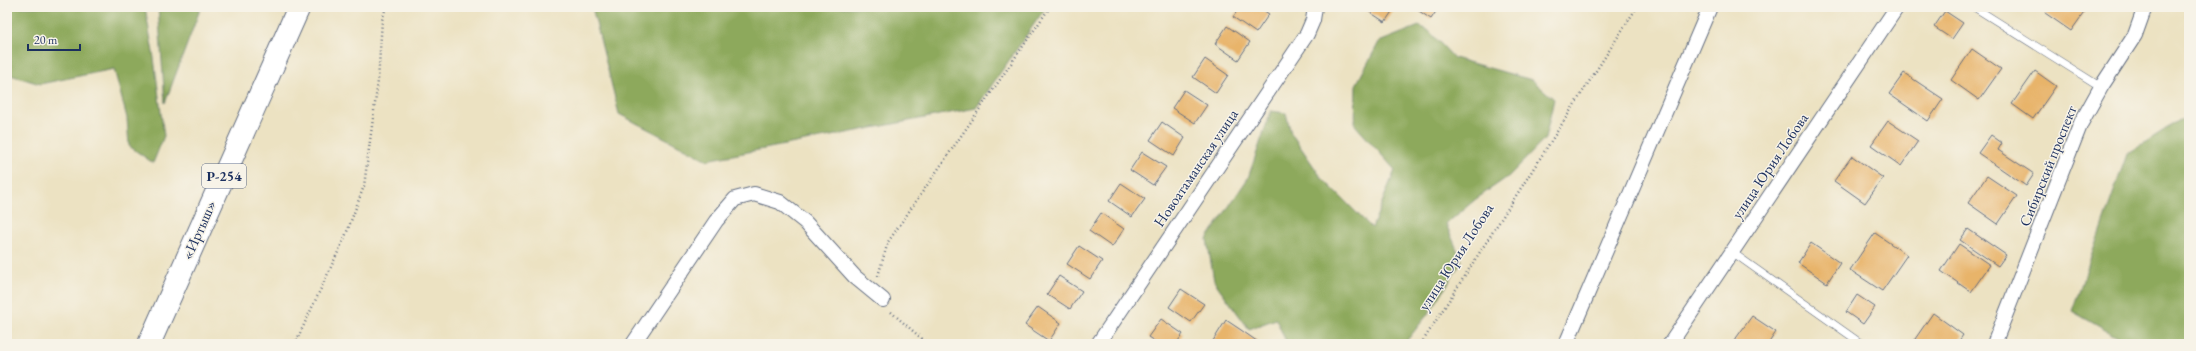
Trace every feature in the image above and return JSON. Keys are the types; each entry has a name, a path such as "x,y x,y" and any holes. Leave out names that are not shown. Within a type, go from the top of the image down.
{"highway":[{"name":"«Иртыш»","path":"148,344 299,7"}],"street":[{"name":"Новоатаманская улица","path":"1098,344 1307,34 1313,20 1315,7"},
{"path":"1566,344 1710,7"},
{"name":"улица Юрия Лобова","path":"1670,344 1897,7"},
{"name":"Сибирский проспект","path":"1994,344 2081,123 2101,87 2136,35 2145,7"},
{"path":"633,344 716,220 735,199 754,194 780,202 805,222 855,276 883,300"}],"lane":[{"path":"1974,7 2101,87"},
{"path":"1732,252 1862,344"}],"path":[{"path":"295,344 345,237 364,186 378,81 382,20 386,7"},
{"path":"928,344 893,315 880,297 878,274 888,242 1050,7"},
{"name":"улица Юрия Лобова","path":"1421,344 1637,7"}],"green space":[{"path":"7,7 145,7 154,58 164,136 153,163 129,146 127,118 114,69 40,84 7,74"},
{"path":"158,7 201,7 165,103"},
{"path":"592,7 1046,7 976,108 707,160 619,114"},
{"path":"1419,26 1428,30 1454,58 1532,80 1554,99 1545,139 1509,176 1476,199 1446,224 1462,261 1432,309 1404,344 1287,344 1276,319 1249,329 1214,281 1207,239 1248,178 1271,111 1286,113 1291,133 1321,177 1372,228 1395,170 1355,125 1356,85 1379,42"},
{"path":"2189,114 2189,344 2116,344 2119,338 2072,311 2127,154"}],"building":[{"path":"1240,7 1258,7 1269,14 1256,33 1233,17"},
{"path":"1362,7 1395,7 1385,22"},
{"path":"1413,7 1439,7 1431,19"},
{"path":"2049,7 2088,7 2071,31 2045,13"},
{"path":"1945,11 1963,23 1952,39 1934,27"},
{"path":"1227,26 1250,42 1238,60 1215,44"},
{"path":"1972,49 2001,69 1979,100 1951,80"},
{"path":"1205,59 1228,75 1216,93 1193,77"},
{"path":"2035,71 2056,86 2033,119 2012,104"},
{"path":"1904,73 1943,99 1928,121 1889,94"},
{"path":"1184,90 1207,105 1195,123 1172,108"},
{"path":"1888,121 1918,141 1901,166 1871,145"},
{"path":"1162,122 1185,138 1174,156 1150,140"},
{"path":"1991,135 2002,143 1998,150 2034,174 2026,186 1978,153"},
{"path":"1142,152 1166,167 1153,185 1130,170"},
{"path":"1852,156 1883,178 1865,203 1834,181"},
{"path":"1987,176 2017,196 1998,224 1968,203"},
{"path":"1121,183 1145,199 1132,217 1109,201"},
{"path":"1101,213 1124,229 1112,247 1089,231"},
{"path":"1968,229 2006,255 1998,266 1960,240"},
{"path":"1875,233 1907,255 1882,291 1850,270"},
{"path":"1811,243 1840,263 1827,283 1798,263"},
{"path":"1959,244 1990,265 1971,292 1941,271"},
{"path":"1079,246 1102,261 1090,279 1067,264"},
{"path":"1059,276 1082,291 1070,309 1047,294"},
{"path":"1181,289 1204,304 1191,322 1169,307"},
{"path":"1857,295 1875,307 1863,324 1846,312"},
{"path":"1038,307 1061,323 1049,341 1025,325"},
{"path":"1933,313 1963,335 1957,344 1922,344 1915,339"},
{"path":"1752,316 1776,332 1768,344 1738,344 1734,341"},
{"path":"1161,319 1183,334 1176,344 1159,344 1148,337"},
{"path":"1226,320 1241,330 1261,344 1211,344"}]}
